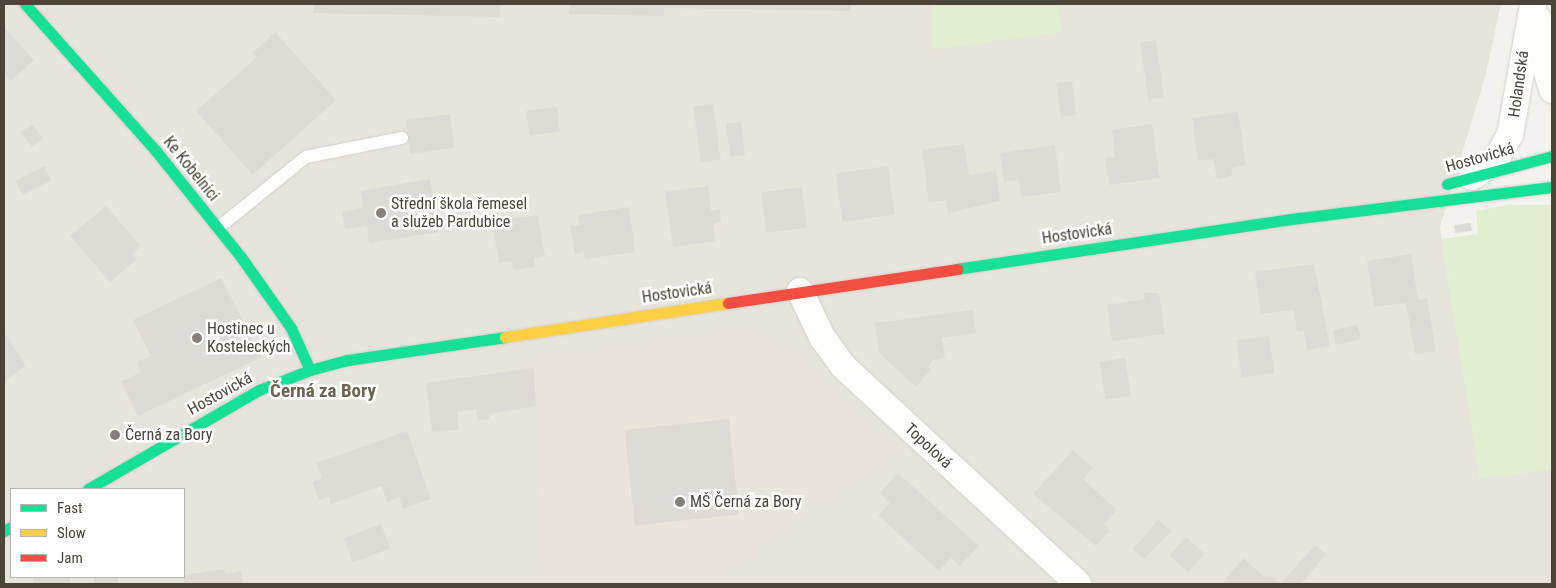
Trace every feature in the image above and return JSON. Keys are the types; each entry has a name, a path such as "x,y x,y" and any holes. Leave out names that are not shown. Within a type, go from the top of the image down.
{"main road":[{"name":"Ke Kobelnici","path":"25,4 156,150 218,228 291,328 310,370"},
{"name":"Hostovická","path":"1299,218 1428,189 1552,156"},
{"name":"Hostovická","path":"90,488 233,404 310,370 409,349 1299,218 1552,188"}],"street":[{"name":"Holandská","path":"1470,178 1496,160 1510,135 1533,4"},
{"name":"Holandská","path":"1539,4 1541,53 1552,90"},
{"path":"1546,4 1552,24"},
{"name":"Topolová","path":"800,292 822,337 844,367 1062,580"}],"lane":[{"path":"218,228 306,157 402,138"}],"shaded area":[{"path":"4,4 1501,4 1486,74 1440,227 1480,478 1552,469 1552,584 4,584"},
{"name":"MŠ Černá za Bory","path":"748,332 790,354 895,451 751,547 756,555 693,584 545,584 533,360"}],"green space":[{"path":"932,4 1058,4 1062,32 932,50"},
{"path":"1508,205 1552,205 1552,469 1480,479 1442,239 1478,234 1476,211"}],"building":[{"path":"313,4 500,4 500,17 313,13"},
{"path":"569,4 851,4 851,11 664,8 664,16 569,14"},
{"path":"4,27 34,60 11,81 4,73"},
{"path":"275,32 336,100 253,175 196,111 257,57 253,53"},
{"path":"1156,40 1164,97 1148,100 1140,42"},
{"path":"1072,81 1077,115 1061,117 1056,83"},
{"path":"713,104 721,159 701,162 693,107"},
{"path":"557,107 560,132 529,136 526,111"},
{"path":"1238,112 1246,165 1231,168 1233,176 1217,179 1213,159 1198,161 1192,118"},
{"path":"450,114 455,148 410,154 405,120"},
{"path":"741,122 745,155 730,157 726,124"},
{"path":"32,124 43,138 32,147 21,133"},
{"path":"1152,124 1160,178 1109,185 1105,158 1115,157 1112,130"},
{"path":"964,144 969,175 996,171 1000,201 948,213 946,200 929,202 922,150"},
{"path":"1055,145 1061,192 1021,197 1019,180 1004,181 1000,153"},
{"path":"44,166 51,180 23,195 15,181"},
{"path":"888,166 895,215 842,222 836,173"},
{"path":"430,179 439,232 369,243 367,226 345,229 342,212 363,208 360,191"},
{"path":"708,186 711,211 720,209 721,222 713,224 715,241 673,247 665,192"},
{"path":"802,187 807,228 766,233 761,192"},
{"path":"106,206 141,246 132,254 137,259 110,282 70,236"},
{"path":"629,207 635,252 585,259 584,252 575,254 570,226 580,225 578,215"},
{"path":"538,215 545,256 534,258 535,267 513,270 512,261 499,263 492,221"},
{"path":"1471,223 1472,231 1455,233 1454,225"},
{"path":"1411,254 1418,300 1427,298 1436,351 1415,354 1406,303 1374,307 1367,261"},
{"path":"1314,264 1330,346 1307,350 1304,331 1297,332 1294,310 1261,314 1255,272"},
{"name":"Hostinec u Kosteleckých","path":"221,278 262,357 138,416 121,382 141,372 137,362 151,356 133,320"},
{"path":"1144,293 1159,293 1165,334 1112,341 1107,305 1145,299"},
{"path":"973,310 976,333 942,338 945,358 933,360 928,367 931,370 916,387 879,353 875,323"},
{"path":"1358,325 1361,340 1335,345 1332,330"},
{"path":"6,335 26,366 4,381 4,337"},
{"path":"1269,336 1274,373 1241,377 1236,341"},
{"path":"1125,358 1131,396 1105,400 1099,362"},
{"path":"534,368 536,406 489,414 489,419 478,420 476,409 457,412 459,429 432,432 426,383"},
{"path":"729,419 739,514 635,525 625,430"},
{"path":"407,431 431,499 403,509 399,497 387,502 382,486 331,504 329,497 319,500 312,482 322,478 316,463"},
{"path":"1073,450 1093,468 1083,479 1117,510 1104,524 1110,530 1096,546 1033,494"},
{"path":"898,473 979,546 960,566 951,558 939,571 878,515 890,503 880,493"},
{"path":"1158,520 1171,531 1144,559 1133,549"},
{"path":"381,524 390,548 353,563 344,538"},
{"path":"1186,537 1205,554 1188,572 1169,556"},
{"path":"1315,545 1326,554 1301,584 1284,584 1282,582"},
{"path":"1243,558 1266,578 1270,576 1281,583 1225,584 1223,582"},
{"path":"224,569 225,574 241,571 243,584 184,584 185,575"},
{"path":"33,578 70,578 70,584 33,584"},
{"path":"94,578 118,578 118,584 94,584"}],"traffic: fast":[{"path":"25,4 156,151 241,257 291,328 310,370"},
{"path":"1447,184 1552,156"},
{"path":"957,269 1299,218 1552,187"},
{"path":"90,488 259,390 310,370 348,360 505,337"},
{"path":"4,531 10,528"}],"traffic: slow":[{"path":"505,337 728,303"}],"traffic: jam":[{"path":"728,303 957,269"}],"place":[{"name":"Střední škola řemesel a služeb Pardubice","path":"381,213"},
{"name":"Hostinec u Kosteleckých","path":"197,338"},
{"name":"Černá za Bory","path":"115,435"},
{"name":"MŠ Černá za Bory","path":"680,502"}],"district":[{"name":"Černá za Bory","path":"323,391"}]}
